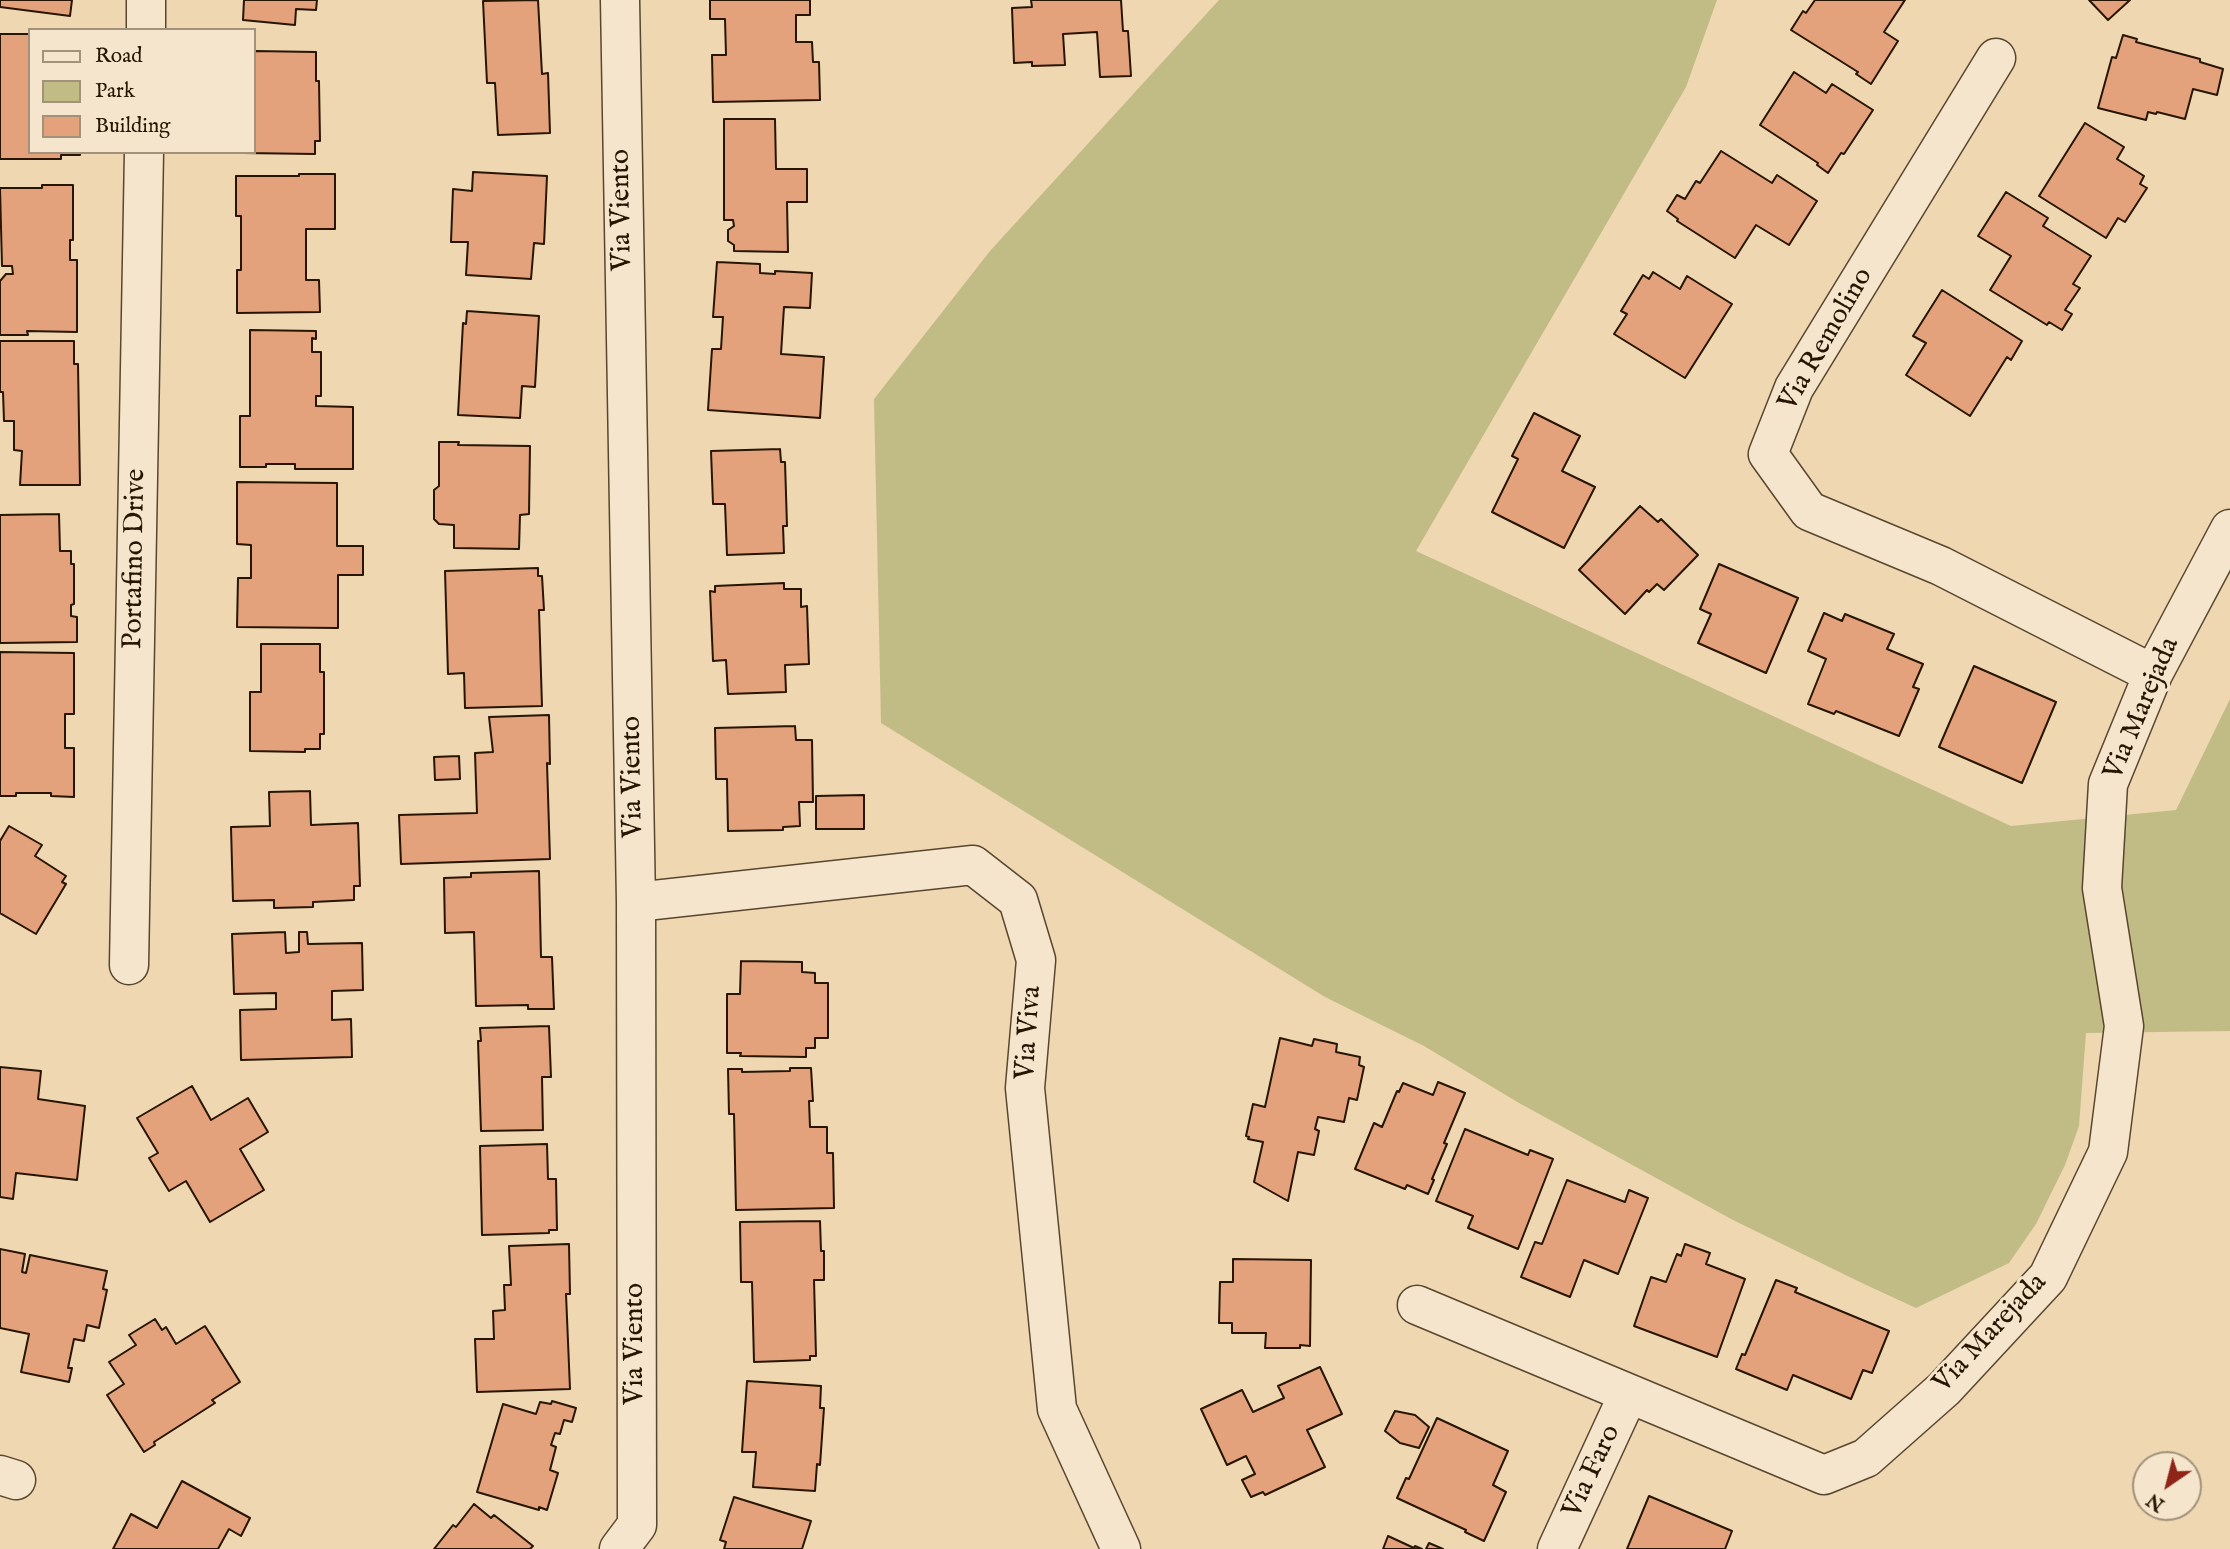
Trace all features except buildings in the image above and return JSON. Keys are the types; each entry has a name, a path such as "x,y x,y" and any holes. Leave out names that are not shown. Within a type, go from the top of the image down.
{"street":[{"path":"146,0 146,28"},
{"name":"Via Viento","path":"619,1549 637,1525 636,902 620,0"},
{"name":"Via Remolino","path":"1996,58 1794,388 1768,454 1809,511 1941,566 2153,674"},
{"name":"Portafino Drive","path":"129,965 144,154"},
{"name":"Via Marejada","path":"1417,1305 1824,1475 1866,1458 1934,1397 2048,1276 2108,1153 2124,1026 2102,888 2108,783 2153,674 2230,529"},
{"name":"Via Viva","path":"636,902 973,865 1018,900 1036,960 1025,1088 1057,1409 1121,1549"},
{"name":"Via Faro","path":"1558,1549 1628,1395"}],"green space":[{"path":"1219,0 1717,0 1686,87 1416,551 2011,826 2176,810 2230,699 2230,1031 2086,1033 2079,1126 2065,1165 2036,1224 2009,1263 1916,1308 1864,1284 1733,1220 1519,1103 1424,1046 1325,997 881,723 874,399 990,251"}]}
